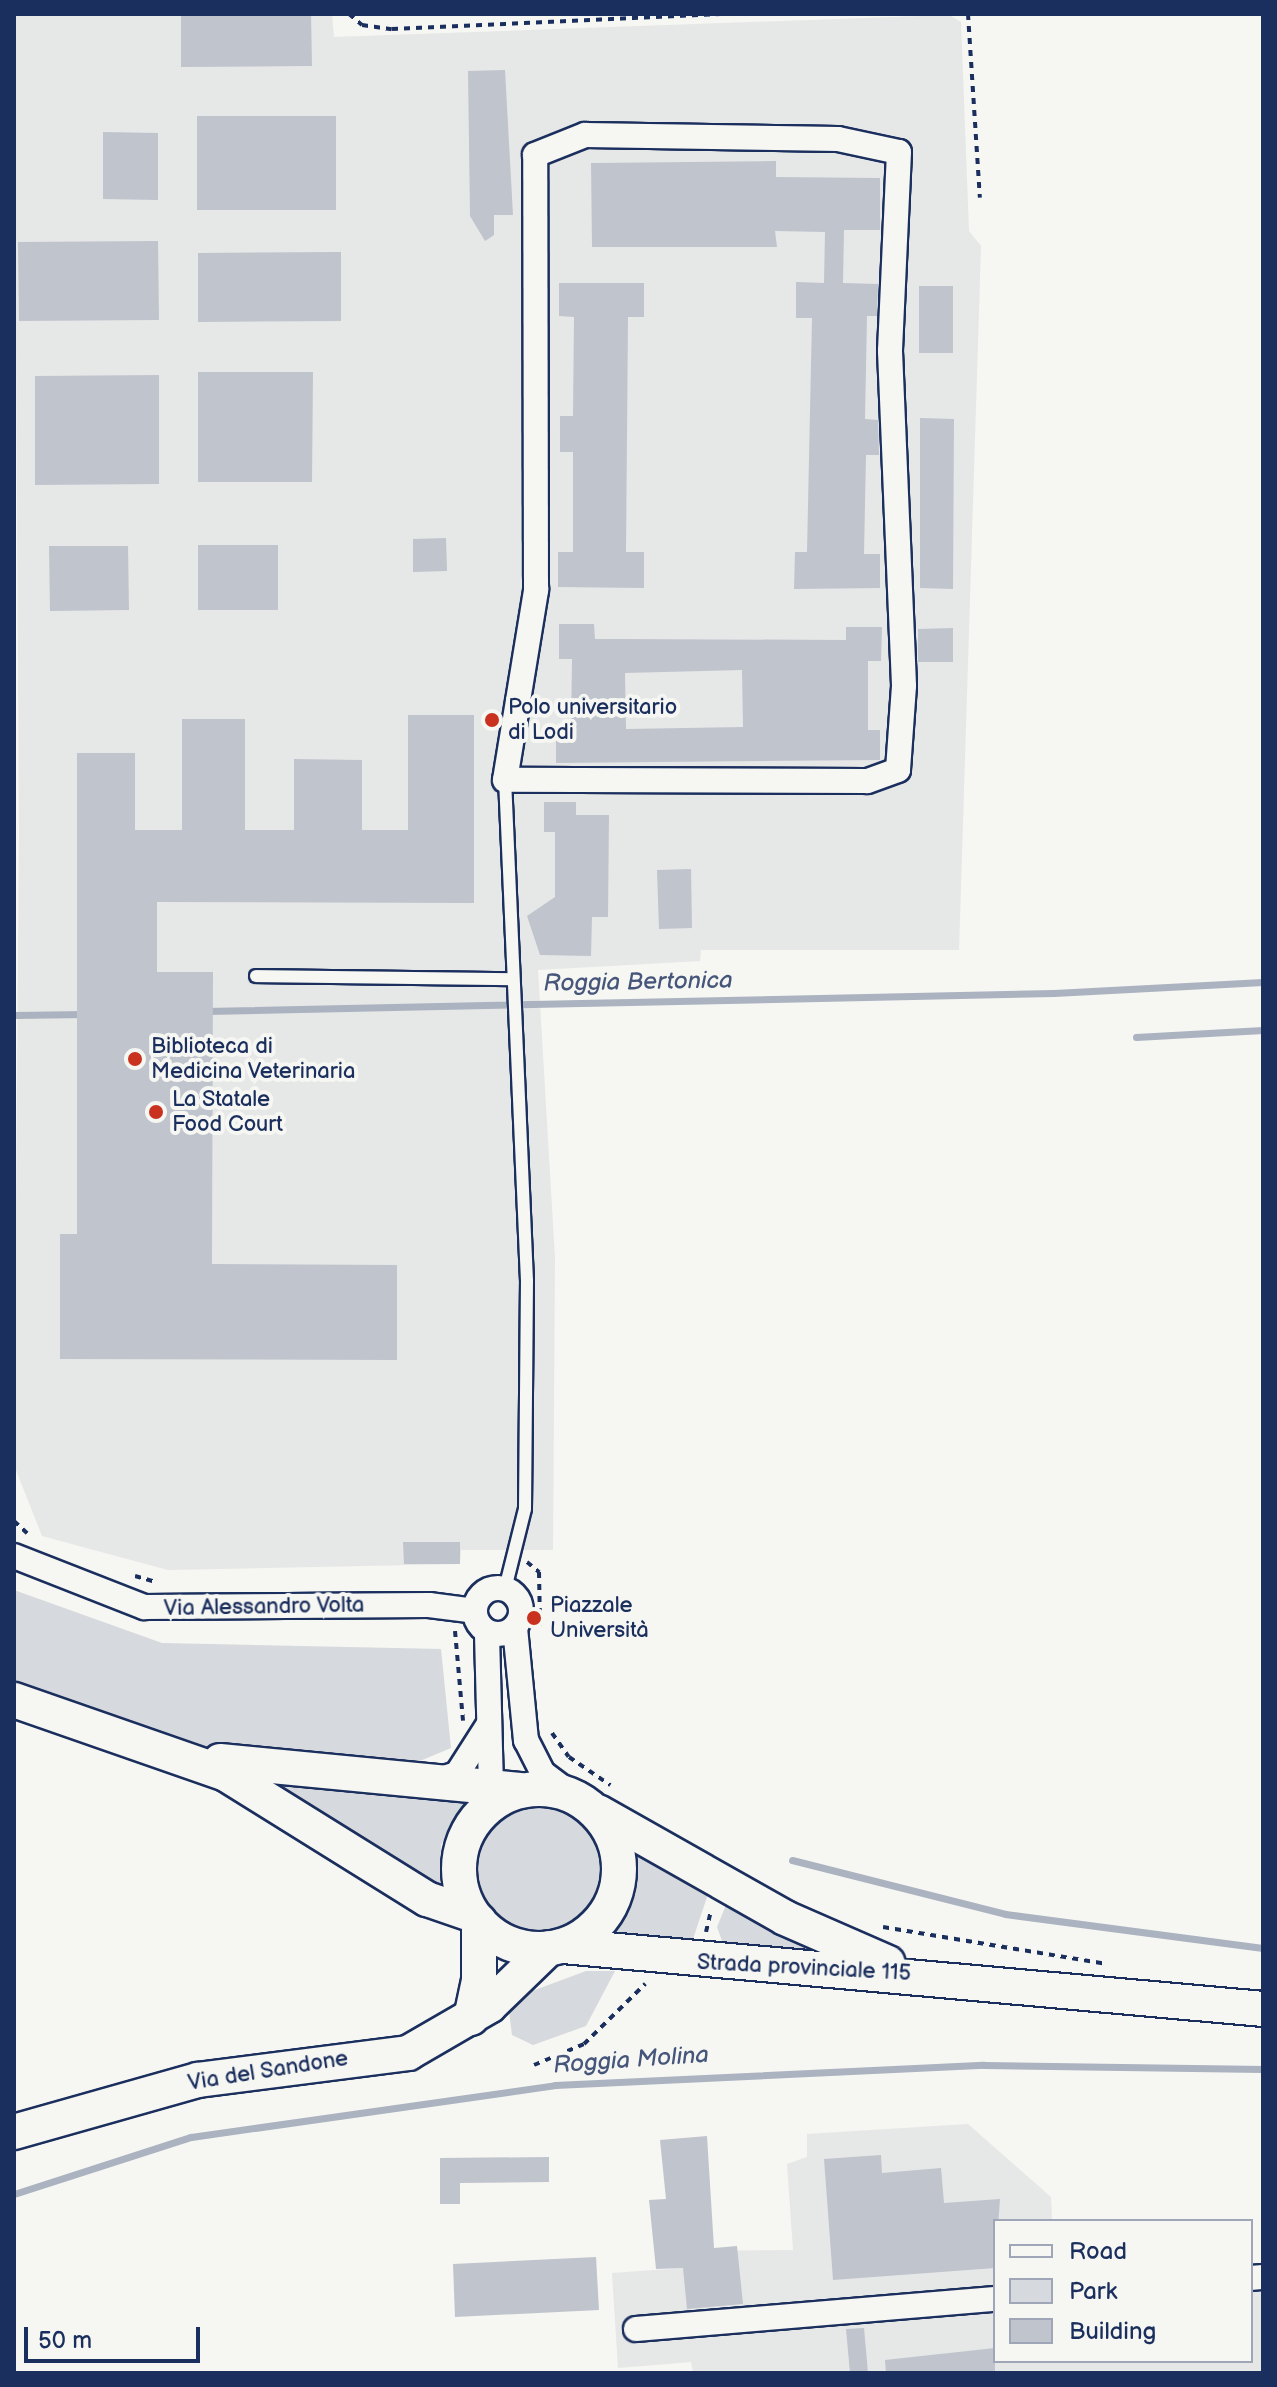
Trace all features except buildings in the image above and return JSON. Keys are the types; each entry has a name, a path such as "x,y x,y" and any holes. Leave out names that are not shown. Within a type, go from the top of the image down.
{"main road":[{"path":"14,1700 184,1755 269,1797 427,1899 475,1918 512,1945 556,1947 588,1933 618,1887 611,1832 593,1797 498,1796 435,1781 184,1755"},
{"path":"471,2018 479,1981 475,1918 458,1864 463,1839 498,1796"},
{"name":"Strada provinciale 115","path":"593,1797 785,1918 922,1976"},
{"name":"Strada provinciale 115","path":"556,1947 698,1962 922,1976"},
{"name":"Via del Sandone","path":"14,2132 198,2080 408,2053 471,2018 556,1947"},
{"path":"922,1976 1263,2009"}],"street":[{"path":"585,135 838,139 899,152 890,351 904,686 898,770 867,781 505,780 536,590 535,155 585,135"},
{"name":"Via Alessandro Volta","path":"14,1556 144,1607 429,1605 475,1611"},
{"path":"498,1796 487,1725 487,1632 475,1611 482,1594 505,1589 520,1602 515,1628 523,1722 533,1759 593,1797"},
{"path":"487,1632 515,1628"},
{"path":"435,1781 465,1764 487,1725"},
{"path":"636,2329 993,2299"}],"lane":[{"path":"505,780 510,984 526,1244 525,1509 505,1589"},
{"path":"256,976 510,984"}],"path":[{"path":"349,14 362,25 392,29 721,14"},
{"path":"968,14 980,198"},
{"path":"14,1521 32,1536"},
{"path":"132,1575 163,1585"},
{"path":"429,1605 431,1621 455,1630 463,1725 487,1725"},
{"path":"523,1722 546,1717 593,1797"},
{"path":"879,1926 925,1939 1123,1966"}],"shaded area":[{"name":"Polo universitario di Lodi","path":"14,14 332,14 334,37 949,15 961,22 969,231 981,246 959,950 701,950 700,961 538,970 555,1258 553,1550 461,1550 460,1564 168,1570 42,1536 14,1465 19,832"},
{"path":"968,2124 1051,2197 1052,2219 993,2219 993,2363 1253,2363 1253,2264 1263,2263 1263,2373 693,2373 691,2362 618,2368 612,2273 682,2268 681,2251 793,2250 787,2164 807,2157 807,2134"}],"green space":[{"path":"14,1590 162,1643 441,1649 451,1748 408,1766 182,1744 14,1688"},
{"path":"273,1784 467,1799 441,1845 440,1888"},
{"path":"538,1804 564,1809 585,1824 600,1845 605,1871 600,1897 585,1918 564,1933 538,1938 512,1933 491,1918 476,1897 471,1871 476,1845 491,1824 512,1809"},
{"path":"634,1853 708,1894 692,1942 608,1941 634,1894"},
{"path":"726,1905 769,1929 841,1960 725,1949 717,1927"},
{"path":"586,1971 615,1971 586,2026 533,2045 512,2035 509,2011 527,1993"}],"waterway":[{"name":"Roggia Bertonica","path":"206,1011 1054,993 1263,982"},
{"name":"Roggia Bertonica","path":"14,1015 86,1014"},
{"path":"1136,1037 1263,1030"},
{"path":"792,1860 1005,1914 1263,1948"},
{"name":"Roggia Molina","path":"14,2194 191,2137 555,2085 984,2065 1263,2069"}],"place":[{"name":"Polo universitario di Lodi","path":"492,720"},
{"name":"Biblioteca di Medicina Veterinaria","path":"135,1059"},
{"name":"La Statale Food Court","path":"156,1112"},
{"name":"Piazzale Università","path":"534,1618"}]}
